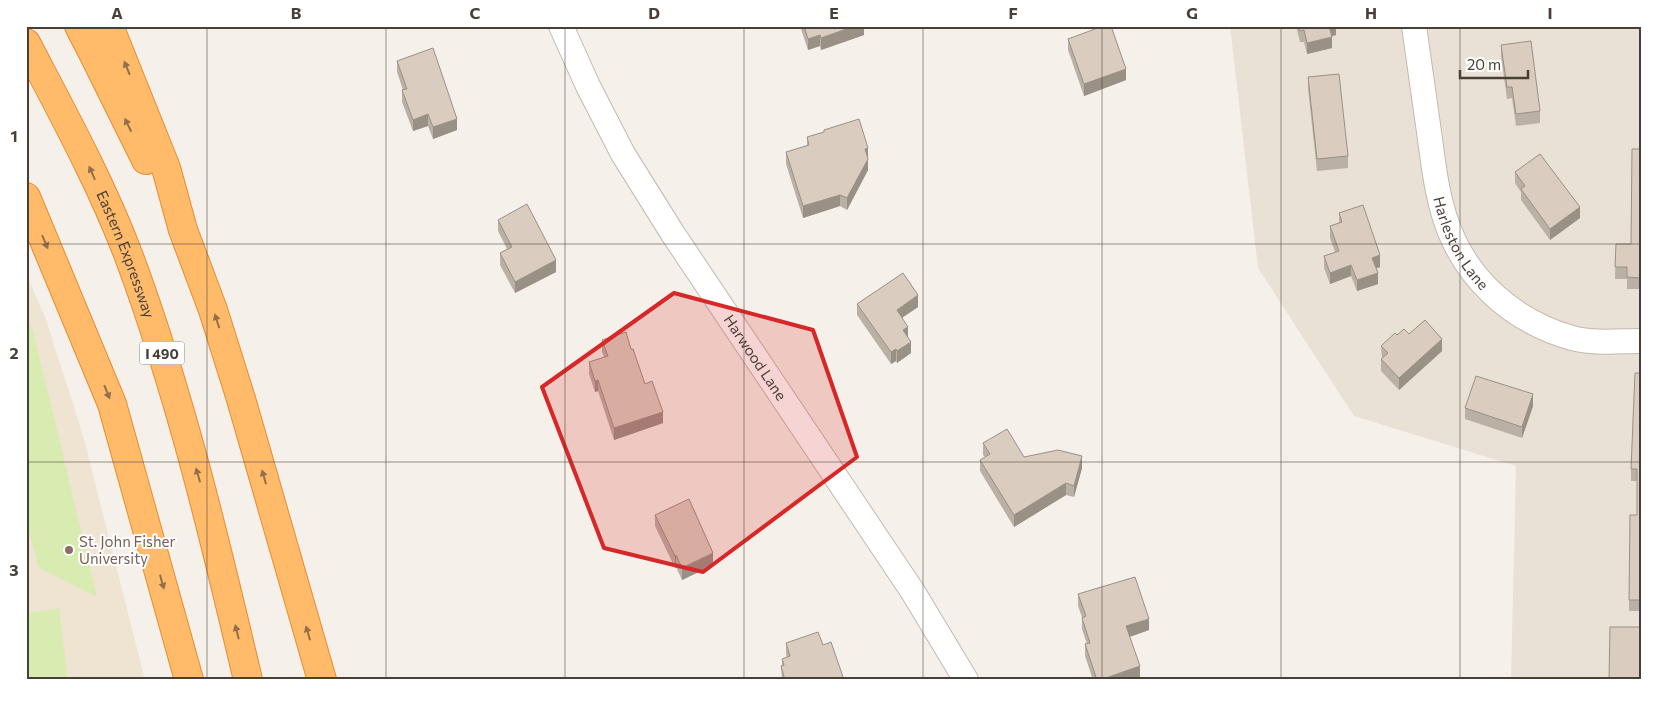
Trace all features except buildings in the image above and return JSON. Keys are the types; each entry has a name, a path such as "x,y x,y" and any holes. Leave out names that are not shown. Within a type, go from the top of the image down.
{"highway":[{"path":"79,26 153,175 183,230"},
{"path":"109,26 166,168 183,230 213,310 241,399 322,680"},
{"name":"Eastern Expressway","path":"26,43 81,148 133,271 167,369 205,500 248,680"},
{"path":"26,197 112,404 189,680"}],"street":[{"name":"Harwood Lane","path":"561,26 588,86 623,154 672,234 913,592 966,680"},
{"name":"Harleston Lane","path":"1414,26 1440,199 1453,238 1462,258 1473,274 1505,305 1539,326 1573,338 1590,341 1641,342"}],"highlighted area":[{"path":"674,293 813,330 857,457 703,572 604,548 542,387"}],"shaded area":[{"path":"1230,26 1641,26 1641,680 1511,680 1516,466 1354,416 1258,268"},
{"name":"St. John Fisher University","path":"26,274 45,317 82,432 145,680 26,680"}],"green space":[{"path":"26,315 33,331 97,597 39,568 26,520"},
{"path":"59,608 68,680 26,680 26,614"}],"place":[{"name":"St. John Fisher University","path":"69,550"}]}
